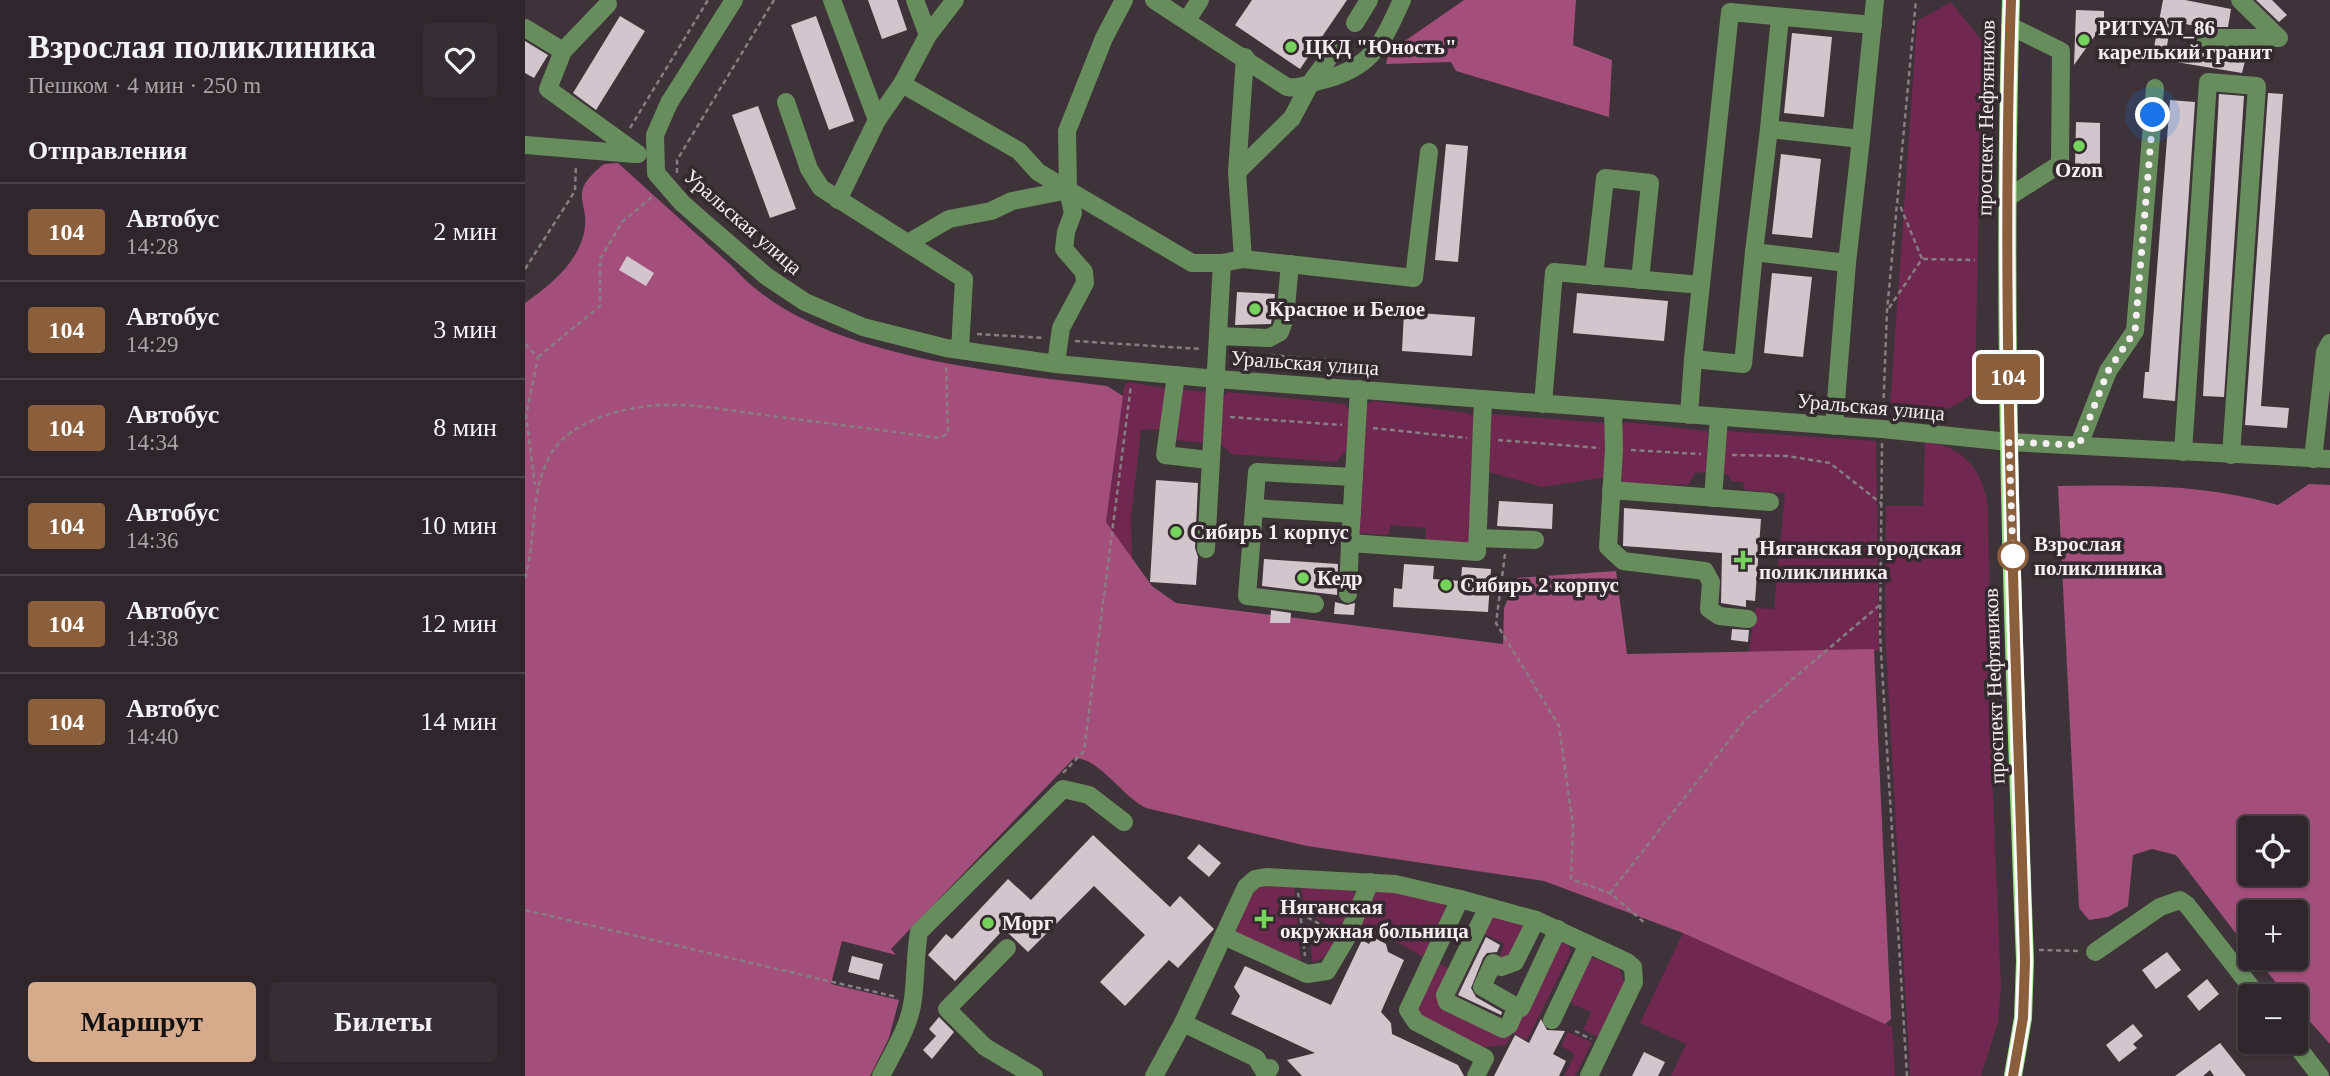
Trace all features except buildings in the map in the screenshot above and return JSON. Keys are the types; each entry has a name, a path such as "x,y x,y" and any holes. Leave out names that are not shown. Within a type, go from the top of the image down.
{"main road":[{"name":"проспект Нефтяников","path":"2011,0 2007,198 2009,442 2024,949 2023,1018 2013,1076"}],"street":[{"path":"647,153 669,103 734,0"},
{"path":"832,0 877,120"},
{"path":"915,0 928,35"},
{"path":"838,200 877,120 902,85 928,35 955,0"},
{"path":"1056,363 1061,328 1085,283 1084,272 1064,249 1073,213 1068,190 1067,131 1104,38 1124,0"},
{"path":"1154,0 1245,57 1287,87 1298,89 1311,82 1347,74 1375,51 1402,0"},
{"path":"1187,20 1200,0"},
{"path":"1355,23 1369,0"},
{"path":"1834,426 1847,262 1875,0"},
{"path":"608,4 563,51 548,89 611,136 647,153 665,177"},
{"path":"2241,38 2245,5"},
{"path":"2200,38 2279,38 2245,5"},
{"path":"1689,415 1730,12 1791,12 1873,26"},
{"path":"1693,359 1743,364 1769,129 1791,12"},
{"path":"2007,198 2060,164 2061,51 2010,26"},
{"path":"525,28 563,51"},
{"path":"1237,172 1292,118 1311,82 1337,47"},
{"path":"1243,259 1237,172 1245,57"},
{"path":"2183,452 2208,82 2257,86 2231,455"},
{"path":"902,85 1019,151 1038,172 1192,263 1222,263 1243,259 1414,278 1429,152"},
{"path":"2079,445 2108,371 2135,331 2155,88"},
{"path":"786,102 809,169 821,188 964,279 953,349"},
{"path":"1769,129 1861,139"},
{"path":"525,145 647,153"},
{"name":"Уральская улица","path":"665,177 766,276 805,302 863,327 953,349 1056,363 1217,379 1882,429 2009,442 2321,459"},
{"path":"1594,276 1605,178 1650,183 1640,280"},
{"path":"908,243 949,219 991,211 1012,201 1068,190"},
{"path":"1754,252 1847,262"},
{"path":"1206,549 1222,263"},
{"path":"1218,336 1269,338 1280,332 1285,318 1290,264"},
{"path":"1543,404 1554,272 1701,285"},
{"path":"2321,459 2325,352 2330,344"},
{"path":"1175,375 1165,455 1200,458"},
{"path":"1348,594 1359,389"},
{"path":"1478,545 1483,399"},
{"path":"1613,409 1614,449 1608,547 1614,556 1623,561 1705,571 1711,582 1709,609 1719,616 1748,619"},
{"path":"1713,498 1719,418"},
{"path":"1315,604 1247,596 1257,472 1354,477"},
{"path":"1611,490 1770,502"},
{"path":"1254,508 1352,514"},
{"path":"1350,543 1478,545 1535,540"},
{"path":"881,1076 905,1028 913,1000 914,961 919,932 1063,789 1089,795 1124,822"},
{"path":"1161,1074 1247,887 1255,879 1296,879 1370,882 1460,899 1536,920 1627,962 1635,974 1634,982 1589,1076"},
{"path":"1224,936 1313,975 1327,971 1346,939 1370,882"},
{"path":"1460,899 1408,1010 1416,1022 1485,1058 1476,1076"},
{"path":"2095,952 2171,901 2180,900 2187,905 2249,984"},
{"path":"1488,907 1445,995 1447,1002 1503,1029 1509,1025 1517,1007"},
{"path":"1536,920 1515,962 1501,967 1493,963 1482,987 1517,1007 1521,1008 1558,929"},
{"path":"1552,1020 1588,944"},
{"path":"1007,948 947,1009 985,1047 1034,1076"},
{"path":"1183,1023 1256,1058 1264,1072 1270,1068 1265,1076"},
{"path":"2303,1054 2320,1076"}],"path":[{"path":"611,136 628,131 708,0"},
{"path":"1907,1076 1881,604 1882,429 1888,310 1916,0"},
{"path":"525,269 575,191 577,149"},
{"path":"525,578 534,534 536,488 526,416 538,357 600,306 600,259 622,222 665,177"},
{"path":"1897,200 1922,259"},
{"path":"1922,259 1975,260"},
{"path":"1888,310 1922,259"},
{"path":"525,344 538,357"},
{"path":"536,488 551,453 569,432 605,415 659,405 708,408 940,438 948,433 953,349"},
{"path":"1058,779 1084,751 1132,371"},
{"path":"1215,416 1614,449 1787,456 1830,463 1882,504"},
{"path":"1478,545 1506,554 1496,623 1559,726 1573,826 1571,879 1610,893 1646,924"},
{"path":"1610,893 1746,719 1881,604"},
{"path":"1296,879 1307,965"},
{"path":"525,910 913,1000"},
{"path":"1300,913 1346,939"},
{"path":"2024,949 2095,952"},
{"path":"1575,1031 1597,1042"}],"shaded area":[{"path":"1464,0 1576,0 1573,45 1612,60 1609,117 1456,71 1451,62 1386,64 1389,52"},
{"path":"1951,2 1982,41 1975,390 1946,409 1926,412 1890,409 1917,21"},
{"path":"618,163 767,298 809,322 856,341 907,355 960,366 1107,386 1123,396 1106,522 1152,586 1176,603 1503,644 1504,608 1517,578 1616,571 1627,654 1874,649 1891,1019 1885,1024 1683,933 1544,881 1307,846 1146,808 1101,770 1083,759 1074,758 891,949 896,955 842,941 831,984 899,1000 889,1038 870,1076 525,1076 525,303 552,282 575,255 584,233 582,191 585,183 604,164"},
{"path":"1129,382 1166,389 1163,429 1141,430 1131,518 1132,560 1106,522 1124,386"},
{"path":"1179,389 1206,392 1211,398 1204,443 1176,440"},
{"path":"1228,392 1345,404 1352,413 1346,451 1336,462 1232,454 1218,442 1221,399"},
{"path":"1373,401 1474,416 1470,543 1425,540 1426,528 1391,525 1388,535 1359,533 1366,405"},
{"path":"1489,414 1605,423 1606,477 1542,487 1485,471"},
{"path":"1625,422 1708,431 1706,472 1695,473 1688,485 1618,483 1621,428"},
{"path":"1726,431 1876,441 1879,651 1748,654 1756,608 1774,609 1785,493 1745,490 1743,482 1731,481 1728,475 1723,473"},
{"path":"1925,442 1951,449 1970,463 1982,483 1988,509 1992,773 2001,988 1998,1022 1981,1076 1910,1076 1885,633 1886,506 1923,506"},
{"path":"2309,484 2330,485 2330,1044 2308,1019 2308,984 2277,984 2266,970 2308,970 2308,900 2238,900 2238,936 2176,855 2152,849 2133,855 2128,906 2108,917 2089,920 2079,908 2058,486 2195,489 2278,505"},
{"path":"1261,885 1294,886 1301,963 1234,934 1253,893"},
{"path":"1301,887 1350,890 1357,895 1339,931 1304,911"},
{"path":"1377,889 1443,901 1446,912 1423,957 1401,944 1358,927"},
{"path":"1493,914 1529,928 1513,963 1500,957 1504,943 1484,934"},
{"path":"1307,923 1337,940 1324,957 1313,963"},
{"path":"1683,933 1892,1027 1895,1076 1671,1076 1686,1044 1640,1023"},
{"path":"1556,939 1569,946 1571,952 1527,1040 1513,1033 1506,1045 1481,1047 1418,1016 1415,1006 1437,963 1451,969 1438,995 1501,1035"},
{"path":"1591,957 1619,968 1625,984 1598,1037 1583,1030 1591,1012 1574,1005 1570,999"},
{"path":"1568,1032 1592,1042 1575,1076 1564,1076 1575,1054 1561,1046"}],"bus line":[{"name":"104","path":"2011,0 2007,155 2009,442 2025,961 2023,1018 2013,1076"}],"place":[{"name":"РИТУАЛ_86 карелький гранит","path":"2084,40"},
{"name":"ЦКД \"Юность\"","path":"1291,47"},
{"name":"Ozon","path":"2079,146"},
{"name":"Красное и Белое","path":"1255,309"},
{"name":"Сибирь 1 корпус","path":"1176,532"},
{"name":"Взрослая поликлиника","path":"2013,556"},
{"name":"Няганская городская поликлиника","path":"1743,560"},
{"name":"Кедр","path":"1303,578"},
{"name":"Сибирь 2 корпус","path":"1446,585"},
{"name":"Няганская окружная больница","path":"1264,919"},
{"name":"Морг","path":"988,923"}],"route":[{"path":"2013,556 2009,442 2079,445 2108,371 2135,331 2153,115"}]}
